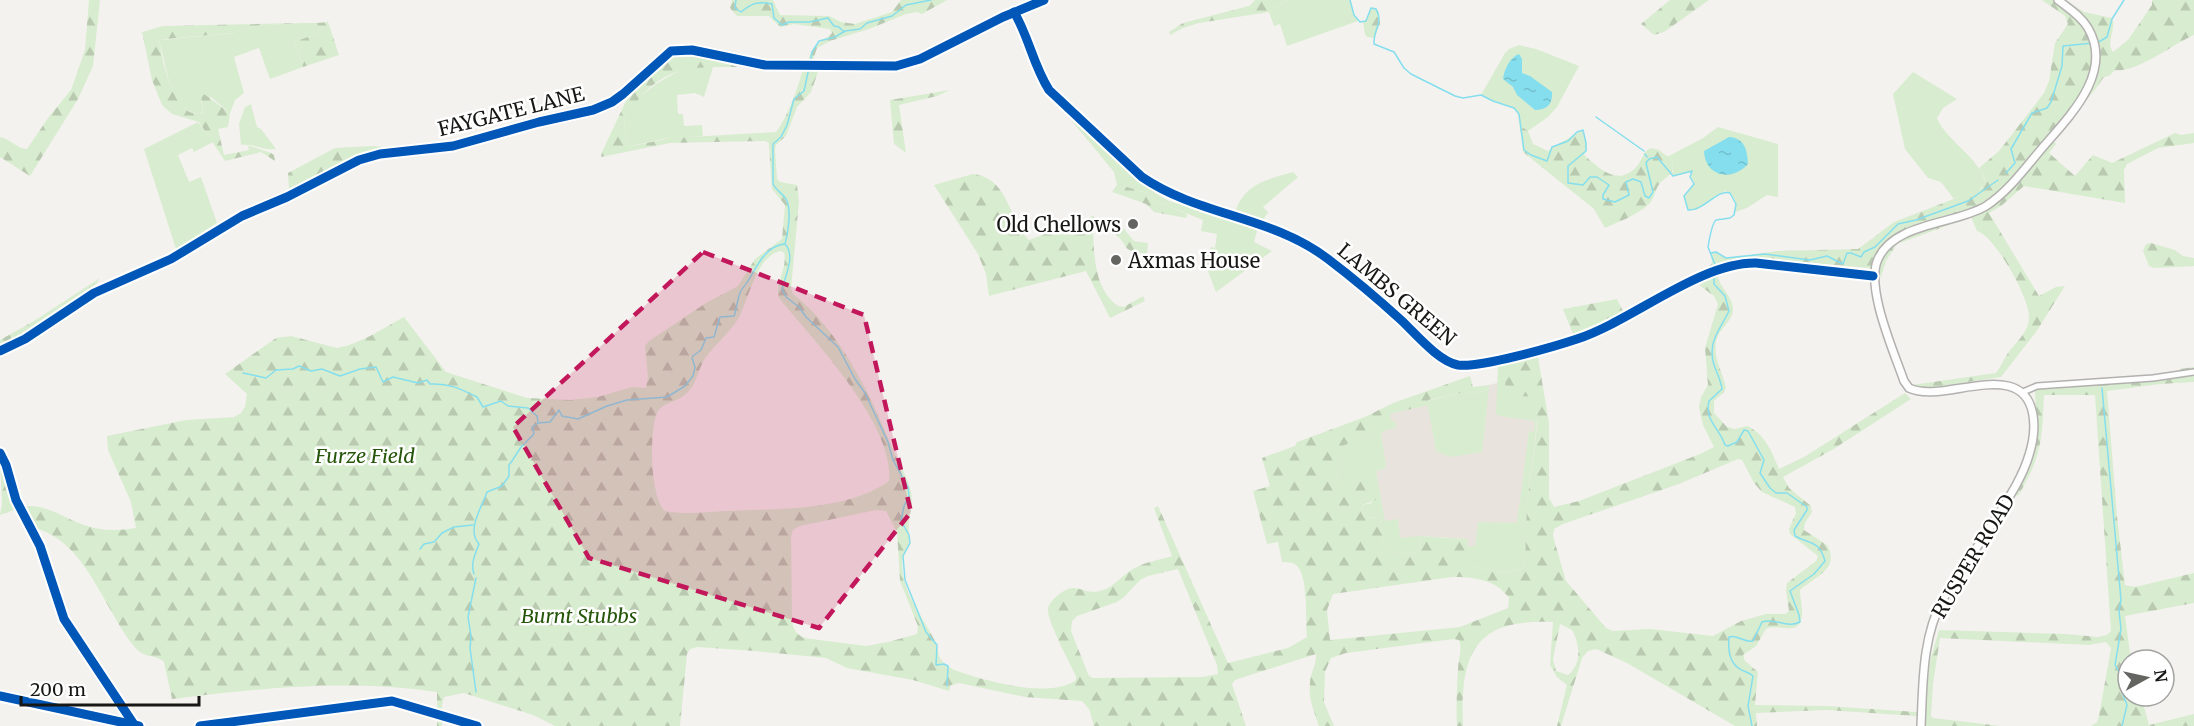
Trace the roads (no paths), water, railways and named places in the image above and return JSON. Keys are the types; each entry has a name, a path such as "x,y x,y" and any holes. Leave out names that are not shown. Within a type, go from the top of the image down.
{"street":[{"name":"FAYGATE LANE","path":"0,351 25,339 94,293 171,259 246,214 287,197 364,158 380,154 453,147 540,122 593,110 620,97 665,54 676,50 690,49 759,64 881,67 910,63 1014,12 1044,0"},
{"path":"2058,0 2086,25 2094,43 2094,68 2082,100 2005,189 1981,208 1895,238 1880,254 1873,276 1875,289 1904,381 1909,388 1924,392 1994,384 2023,392 2037,386 2153,378 2194,372"},
{"name":"LAMBS GREEN","path":"1014,12 1025,31 1040,75 1048,90 1142,177 1159,189 1180,198 1263,224 1307,244 1369,292 1433,350 1456,364 1478,364 1579,338 1626,317 1709,274 1740,264 1756,262 1873,276"},
{"name":"RUSPER ROAD","path":"1921,726 1927,651 1936,614 2008,499 2030,454 2032,412 2029,400 2023,392"}],"water":[{"path":"1519,54 1522,59 1522,73 1552,92 1550,103 1543,109 1535,110 1503,79 1508,64"},
{"path":"1729,137 1742,142 1748,164 1735,173 1720,174 1709,167 1704,151"}],"waterway":[{"path":"736,0 735,8 741,12 755,4 772,4 774,18 782,25 789,22 809,22 828,18 834,26 844,32"},
{"path":"810,63 812,52 819,41 835,37 845,31 860,29 867,23 892,16 906,5 931,0"},
{"path":"1350,0 1354,15 1360,22 1366,21 1371,8 1376,9 1379,22 1374,44 1394,52 1404,68 1411,74 1455,96 1463,98 1481,95 1514,108 1519,114 1524,150 1531,155 1547,161 1552,147 1568,141 1577,132 1583,130 1586,151 1568,166 1568,183 1583,185 1590,177 1597,177 1609,185 1603,199 1615,202 1629,195 1626,182 1633,179 1641,182 1645,196 1649,198 1653,192 1646,163 1649,159 1657,157 1673,176 1692,171 1690,177 1694,184 1684,196 1688,210 1699,207 1720,194 1730,193 1736,204 1734,215 1730,218 1716,220 1709,241 1708,247 1716,267"},
{"path":"2097,43 2107,37 2112,19 2124,0"},
{"path":"2006,173 2015,163 2011,149 2032,113 2047,108 2051,102 2062,66 2063,46 2093,43"},
{"path":"809,68 804,91 794,99 787,125 781,137 773,144 773,184 786,199 789,209 785,244 790,260 782,289 786,297 799,307 806,317 838,347 865,393 888,442 893,460 908,487 909,496 901,521 909,535 910,543 903,556 905,580 926,632 937,645 936,665 948,666 947,686"},
{"path":"1596,117 1644,151"},
{"path":"1711,253 1716,252 1726,258 1765,254 1810,260 1827,256 1843,264 1847,253 1861,257 1864,252 1875,247 1898,224 1916,220 1968,201 1998,180"},
{"path":"474,574 473,562 479,544 475,538 474,525 479,511 487,492 502,486 509,476 509,465 521,447 533,435 532,427 538,423 550,422 559,410 562,416 578,419 627,400 667,397 685,386 693,376 695,367 693,356 701,350 706,338 714,337 720,317 734,316 738,298 762,258 771,249 784,244"},
{"path":"1714,274 1714,284 1725,296 1729,311 1713,343 1712,357 1722,389 1709,401 1709,414 1725,445 1737,442 1744,430 1748,431 1764,460 1760,473 1770,488 1776,493 1787,493 1807,507 1794,530 1795,536 1817,546 1825,561 1814,574 1790,591 1800,622 1795,624 1762,622 1753,641 1729,637 1731,659 1736,666 1753,676 1748,706 1752,726"},
{"path":"243,373 266,378 276,370 293,369 299,366 311,371 322,369 340,376 360,369 376,367 383,382 393,377 418,383 427,380 430,384 460,389 477,397 483,407 501,401 508,406 528,408 537,416 538,422"},
{"path":"2102,388 2121,600 2119,611 2121,629 2115,665 2124,678 2122,692 2127,705 2122,726"},
{"path":"420,549 424,544 434,542 442,533 454,527 473,525"},
{"path":"476,578 468,617 476,692"}],"place":[{"name":"Old Chellows","path":"1133,224"},
{"name":"Axmas House","path":"1116,260"}],"park label":[{"name":"Furze Field","path":"365,455"},
{"name":"Burnt Stubbs","path":"579,615"}]}
